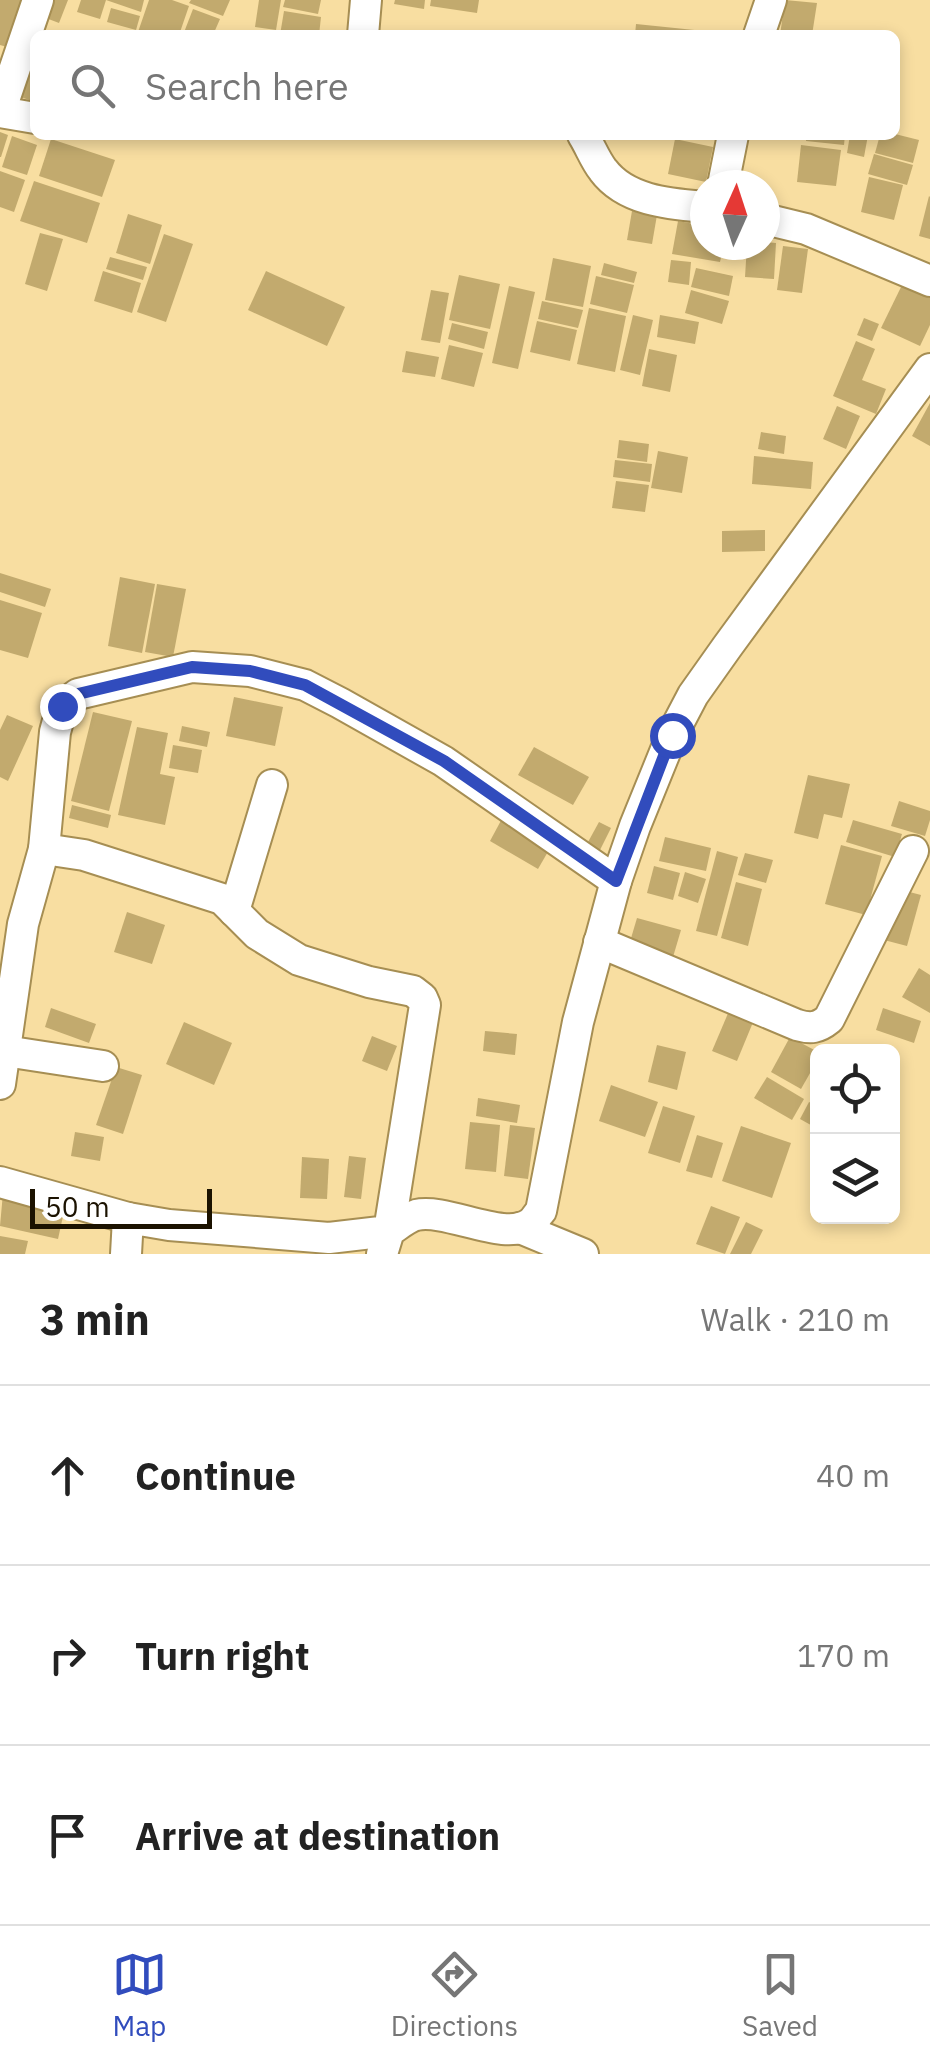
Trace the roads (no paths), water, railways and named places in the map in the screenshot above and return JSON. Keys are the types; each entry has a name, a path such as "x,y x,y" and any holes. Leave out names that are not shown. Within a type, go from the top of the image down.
{"street":[{"path":"30,117 0,112 38,0"},
{"path":"365,30 366,0"},
{"path":"761,30 771,0"},
{"path":"587,140 604,172 624,190 668,204 690,206"},
{"path":"726,170 732,140"},
{"path":"780,223 806,229 930,282"},
{"path":"386,1243 412,1216 433,1214 501,1229 520,1228 541,1211 578,1022 616,881 672,735 694,695 930,370"},
{"path":"0,1084 11,921 44,849 54,732 62,706 78,694 192,667 250,671 305,685 444,761 616,881"},
{"path":"234,910 272,784"},
{"path":"44,849 84,855 222,900 257,934 299,960 368,982 413,990 422,998 425,1006 386,1243"},
{"path":"600,942 797,1025 820,1026 829,1019 913,851"},
{"path":"5,1051 103,1066"},
{"path":"0,1182 169,1226 386,1243"},
{"path":"126,1254 128,1218"},
{"path":"520,1228 583,1254"}]}
